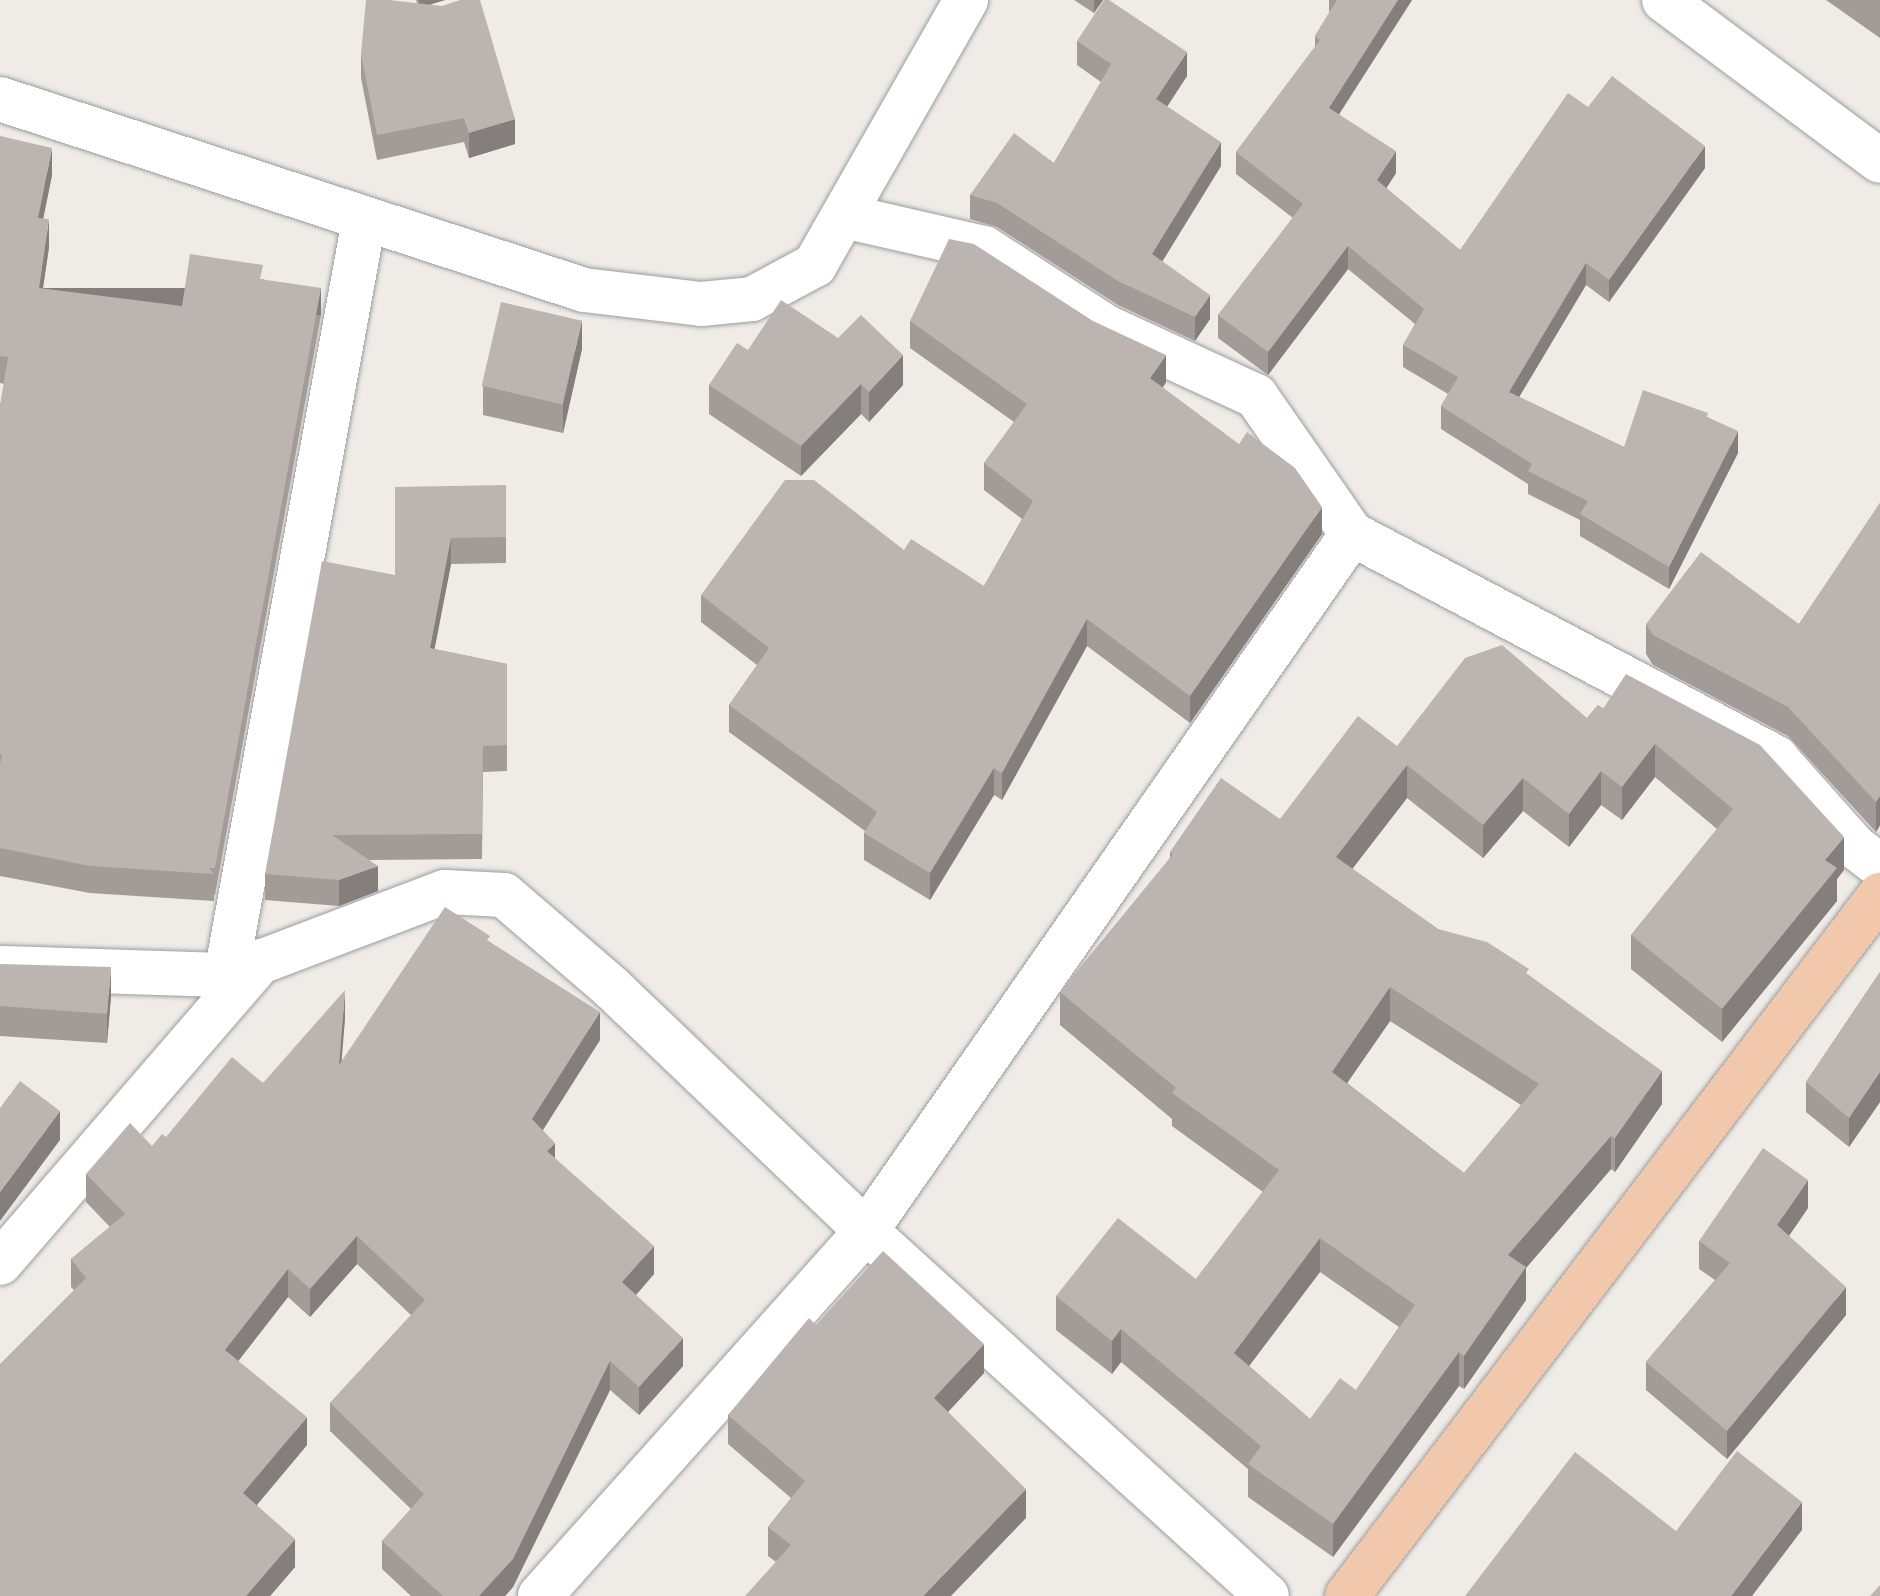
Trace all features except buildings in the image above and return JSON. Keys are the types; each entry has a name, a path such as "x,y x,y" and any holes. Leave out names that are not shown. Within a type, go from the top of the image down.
{"main road":[{"path":"1347,1596 1880,895"}],"street":[{"path":"0,99 584,290 701,304 752,299 815,265 966,0"},
{"path":"1664,0 1880,161"},
{"path":"844,216 984,248 1106,327 1256,396 1352,534 1776,758 1855,847 1880,866"},
{"path":"0,1263 244,968 364,220"},
{"path":"540,1596 866,1231 1352,534"},
{"path":"0,968 244,968 445,892 504,895 612,988 866,1231 1267,1596"}]}
